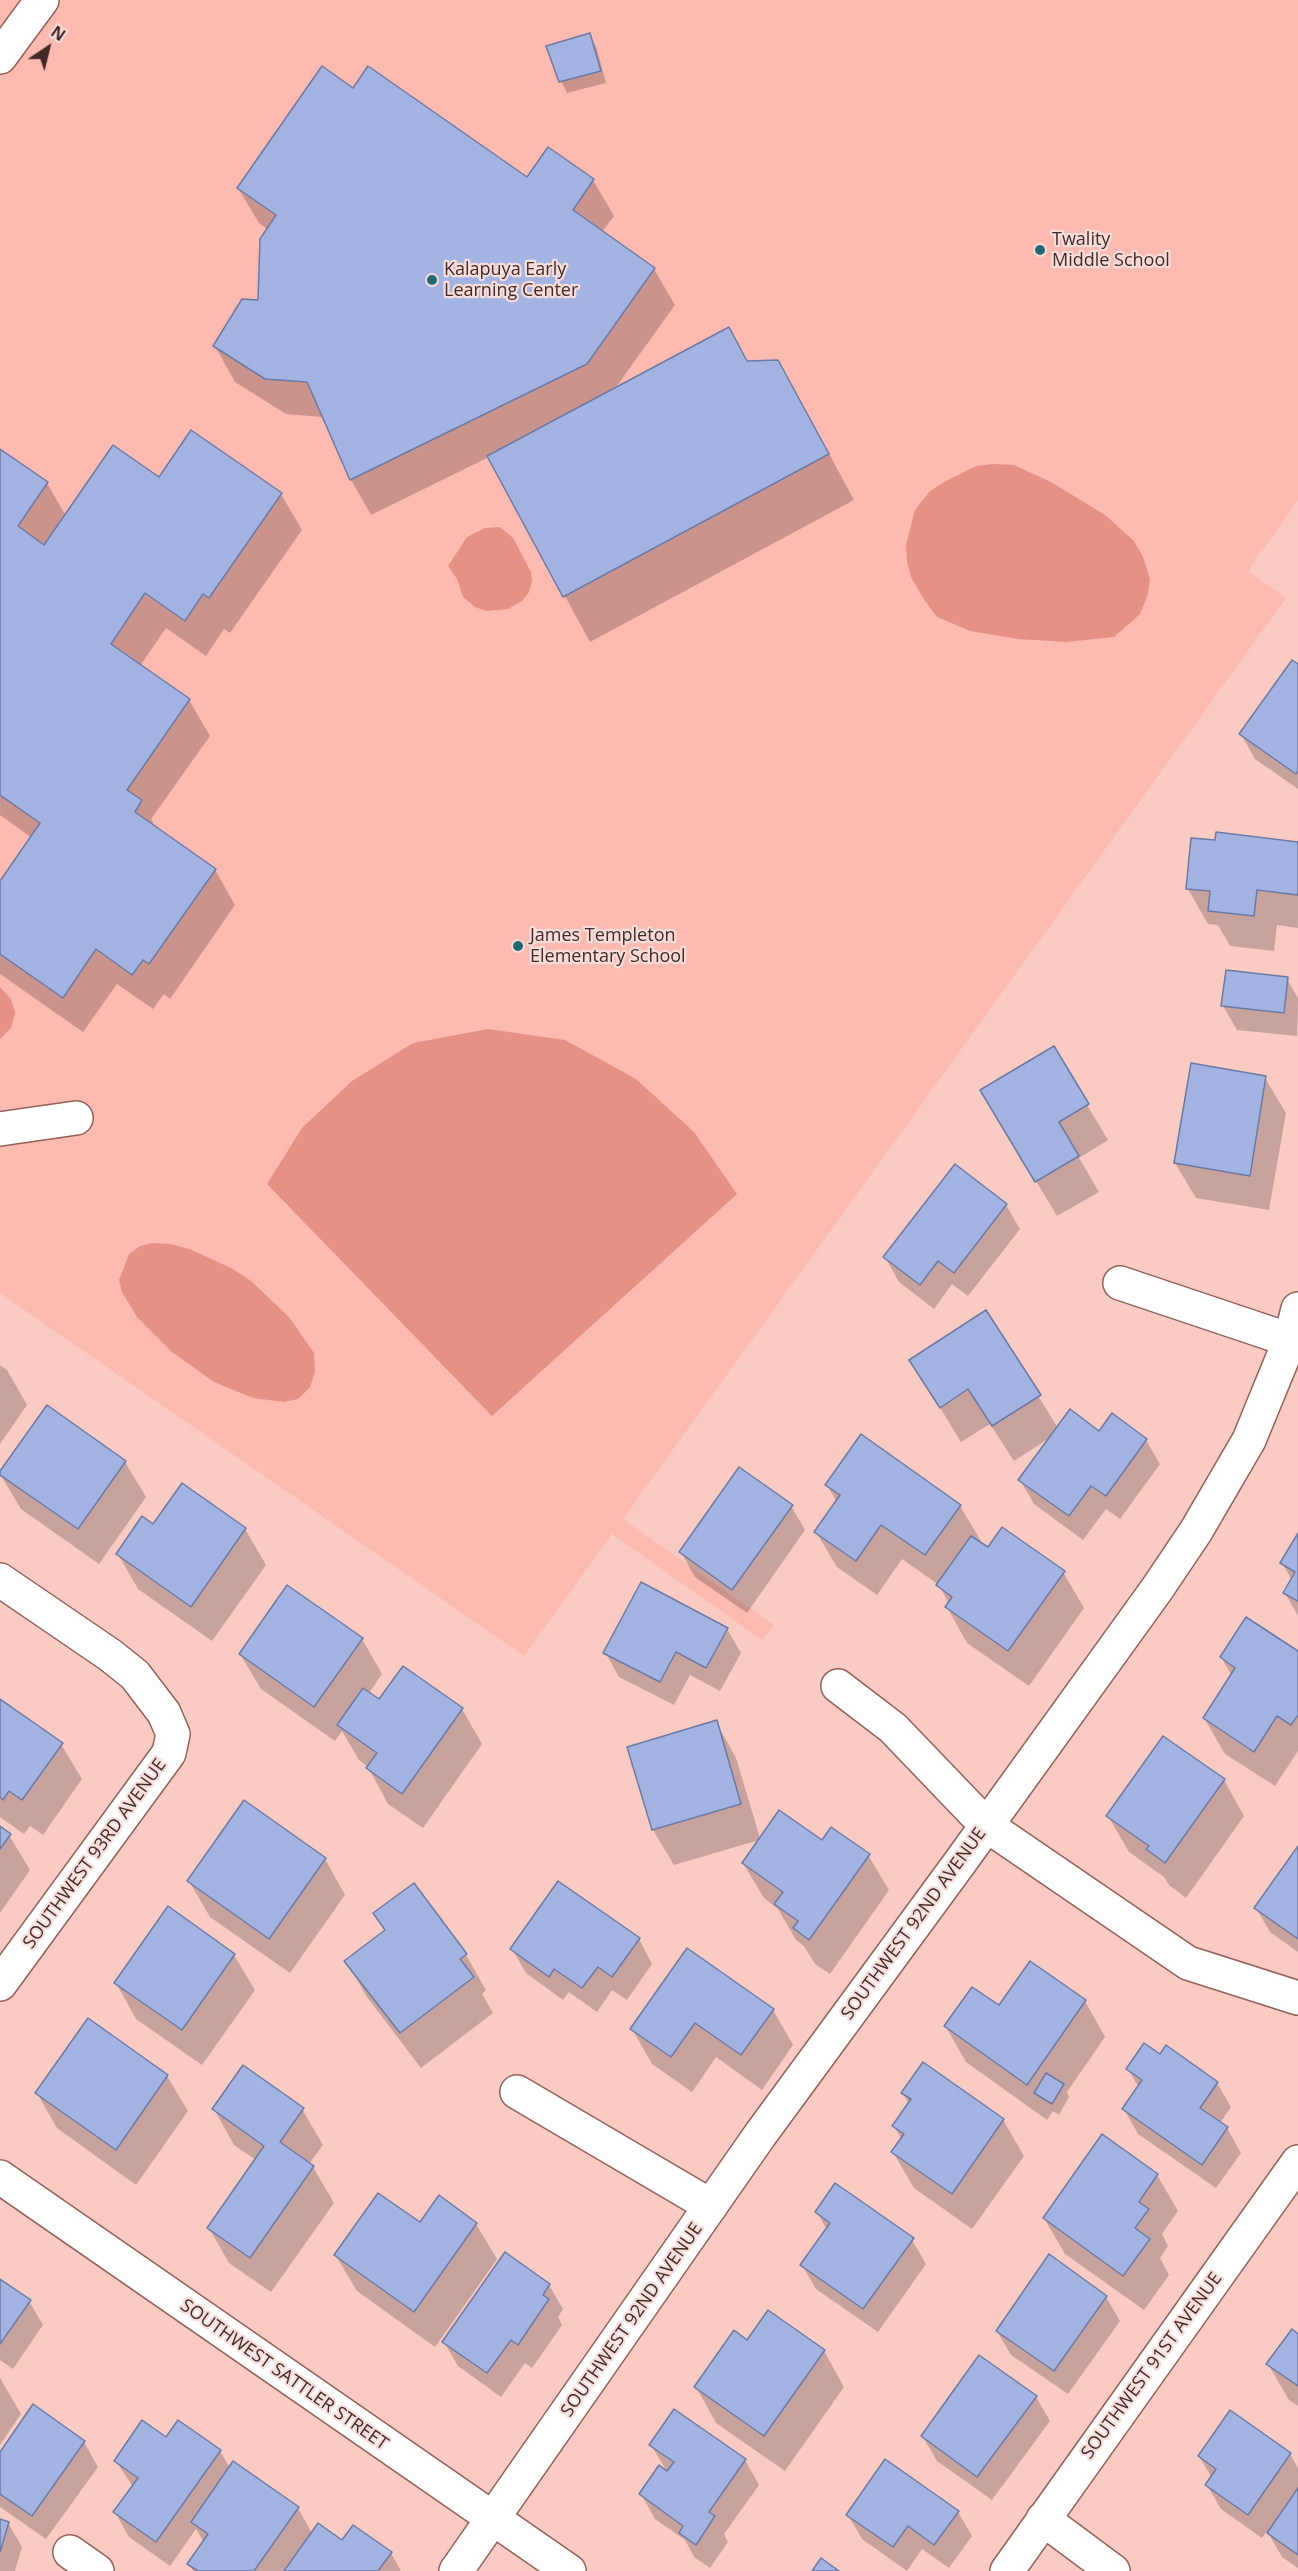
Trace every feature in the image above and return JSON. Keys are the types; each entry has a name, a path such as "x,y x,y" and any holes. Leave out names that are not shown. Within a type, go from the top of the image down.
{"street":[{"path":"0,57 42,0"},
{"path":"0,1129 76,1118"},
{"path":"1120,1283 1290,1340"},
{"name":"SOUTHWEST 92ND AVENUE","path":"456,2571 711,2206 1157,1589 1217,1497 1249,1440 1290,1340 1298,1309"},
{"name":"SOUTHWEST 93RD AVENUE","path":"0,1580 110,1655 135,1676 164,1713 173,1734 169,1753 0,1984"},
{"path":"838,1686 893,1728 986,1825 1188,1963 1298,1998"},
{"path":"517,2092 711,2206"},
{"name":"SOUTHWEST 91ST AVENUE","path":"1007,2571 1298,2162"},
{"name":"SOUTHWEST SATTLER STREET","path":"0,2177 569,2571"},
{"path":"1043,2519 1113,2571"},
{"path":"70,2552 97,2571"}],"shaded area":[{"name":"James Templeton Elementary School","path":"0,0 1298,0 1298,500 1248,571 1286,598 623,1519 774,1625 762,1640 612,1534 524,1656 0,1293"},
{"path":"1014,465 1051,482 1105,515 1134,541 1143,557 1150,579 1148,594 1140,614 1114,637 1066,642 1018,639 970,631 937,617 925,601 911,577 907,562 906,545 915,510 930,491 946,481 976,466"},
{"path":"500,527 513,538 531,572 532,581 529,592 522,601 508,609 486,611 475,607 463,597 457,579 448,566 467,537 485,528"},
{"path":"0,987 11,999 15,1013 11,1028 0,1039"},
{"path":"488,1029 565,1040 636,1079 694,1132 737,1194 492,1416 267,1184 302,1128 352,1081 413,1043"},
{"path":"153,1243 171,1244 192,1250 233,1269 251,1281 289,1317 314,1353 315,1372 310,1387 298,1399 284,1402 253,1398 214,1382 172,1352 137,1317 122,1292 119,1280 129,1254 140,1246"}],"building":[{"path":"590,33 601,71 559,82 546,46"},
{"path":"322,66 353,88 368,66 527,177 548,147 594,179 573,210 655,268 587,364 350,480 307,382 265,379 213,346 242,299 258,300 260,239 276,215 237,188"},
{"path":"729,327 747,361 778,360 829,454 563,597 487,456"},
{"path":"191,430 282,493 209,598 203,594 185,621 145,593 111,644 190,699 127,790 142,800 135,812 216,869 149,964 143,960 132,975 96,949 63,998 0,954 0,881 40,823 0,795 0,449 48,482 18,526 44,545 113,445 159,477"},
{"path":"1292,660 1298,664 1298,770 1296,774 1239,734"},
{"path":"1216,832 1298,842 1298,895 1257,890 1254,916 1208,911 1210,891 1186,889 1191,838 1215,840"},
{"path":"1226,970 1288,977 1284,1013 1221,1006"},
{"path":"1054,1046 1089,1104 1059,1122 1079,1156 1035,1182 980,1090"},
{"path":"1191,1063 1266,1076 1250,1176 1174,1163"},
{"path":"955,1164 1007,1204 954,1273 938,1261 920,1285 883,1257"},
{"path":"986,1310 1041,1395 992,1426 968,1389 940,1408 909,1360"},
{"path":"47,1405 126,1461 78,1529 0,1475 0,1471"},
{"path":"1070,1409 1099,1431 1112,1413 1147,1439 1106,1496 1091,1486 1069,1516 1018,1480"},
{"path":"861,1434 961,1505 925,1555 881,1525 856,1561 814,1532 840,1495 825,1485"},
{"path":"739,1467 793,1505 732,1590 679,1552"},
{"path":"182,1483 246,1528 191,1607 116,1554 142,1516 153,1524"},
{"path":"1002,1527 1065,1571 1008,1651 945,1607 952,1597 936,1585 971,1536 988,1547"},
{"path":"1298,1533 1298,1601 1283,1593 1295,1572 1280,1563"},
{"path":"641,1582 728,1628 706,1668 676,1652 660,1682 603,1653"},
{"path":"287,1585 363,1638 314,1707 239,1654"},
{"path":"1246,1617 1298,1651 1298,1715 1291,1725 1277,1716 1254,1752 1203,1718 1235,1668 1220,1657"},
{"path":"403,1666 463,1708 402,1794 366,1768 377,1753 337,1725 363,1688 379,1699"},
{"path":"0,1699 63,1743 22,1800 9,1791 3,1800 0,1797"},
{"path":"717,1720 741,1804 652,1830 627,1747"},
{"path":"1163,1736 1225,1779 1165,1863 1146,1849 1149,1846 1106,1816"},
{"path":"244,1800 326,1858 269,1939 187,1881"},
{"path":"779,1810 822,1840 831,1827 870,1854 809,1940 793,1928 798,1921 774,1904 783,1892 742,1863"},
{"path":"0,1826 11,1834 0,1849"},
{"path":"1298,1846 1298,1939 1254,1908"},
{"path":"558,1881 640,1938 612,1977 598,1967 582,1988 554,1969 549,1977 510,1949"},
{"path":"414,1883 467,1954 460,1959 474,1977 400,2033 344,1961 385,1930 373,1913"},
{"path":"168,1906 235,1954 182,2030 114,1983"},
{"path":"687,1948 774,2009 741,2055 695,2023 671,2057 630,2029"},
{"path":"1030,1961 1086,2000 1027,2085 944,2026 972,1987 999,2005"},
{"path":"88,2018 168,2075 116,2150 35,2093"},
{"path":"1144,2043 1160,2054 1166,2045 1218,2082 1200,2108 1228,2127 1202,2165 1122,2109 1142,2080 1126,2069"},
{"path":"923,2062 1004,2119 952,2194 891,2152 904,2134 892,2126 911,2099 901,2093"},
{"path":"243,2065 304,2108 280,2142 314,2166 250,2258 207,2228 264,2146 212,2109"},
{"path":"1046,2073 1064,2084 1052,2104 1034,2093"},
{"path":"1102,2134 1158,2174 1139,2202 1149,2209 1135,2228 1150,2239 1123,2276 1043,2218"},
{"path":"835,2183 914,2238 863,2309 800,2265 830,2223 815,2212"},
{"path":"378,2193 420,2222 439,2195 477,2223 414,2312 334,2255"},
{"path":"505,2252 550,2284 543,2295 549,2299 518,2345 511,2340 487,2373 442,2342"},
{"path":"1049,2254 1107,2296 1054,2371 996,2331"},
{"path":"0,2279 31,2300 0,2344"},
{"path":"768,2310 825,2350 764,2436 694,2387 734,2330 747,2340"},
{"path":"1292,2329 1298,2334 1298,2386 1266,2364"},
{"path":"979,2355 1037,2396 977,2477 921,2436"},
{"path":"33,2404 85,2441 32,2516 0,2494 0,2452"},
{"path":"674,2409 746,2459 709,2512 715,2516 696,2545 679,2533 683,2526 639,2494 659,2465 667,2471 674,2462 649,2445"},
{"path":"1230,2410 1291,2453 1248,2515 1205,2485 1216,2469 1198,2456"},
{"path":"142,2420 166,2437 178,2420 221,2450 156,2542 113,2512 138,2478 114,2461"},
{"path":"885,2459 959,2511 934,2545 908,2526 893,2547 846,2515"},
{"path":"233,2461 299,2507 254,2571 198,2571 187,2564 208,2534 191,2522"},
{"path":"1298,2488 1298,2555 1267,2533"},
{"path":"0,2519 9,2522 0,2552"},
{"path":"318,2523 342,2540 353,2525 392,2552 378,2571 284,2571"},
{"path":"821,2558 839,2571 812,2571"}],"place":[{"name":"Twality Middle School","path":"1040,250"},
{"name":"Kalapuya Early Learning Center","path":"432,280"},
{"name":"James Templeton Elementary School","path":"518,946"}]}
